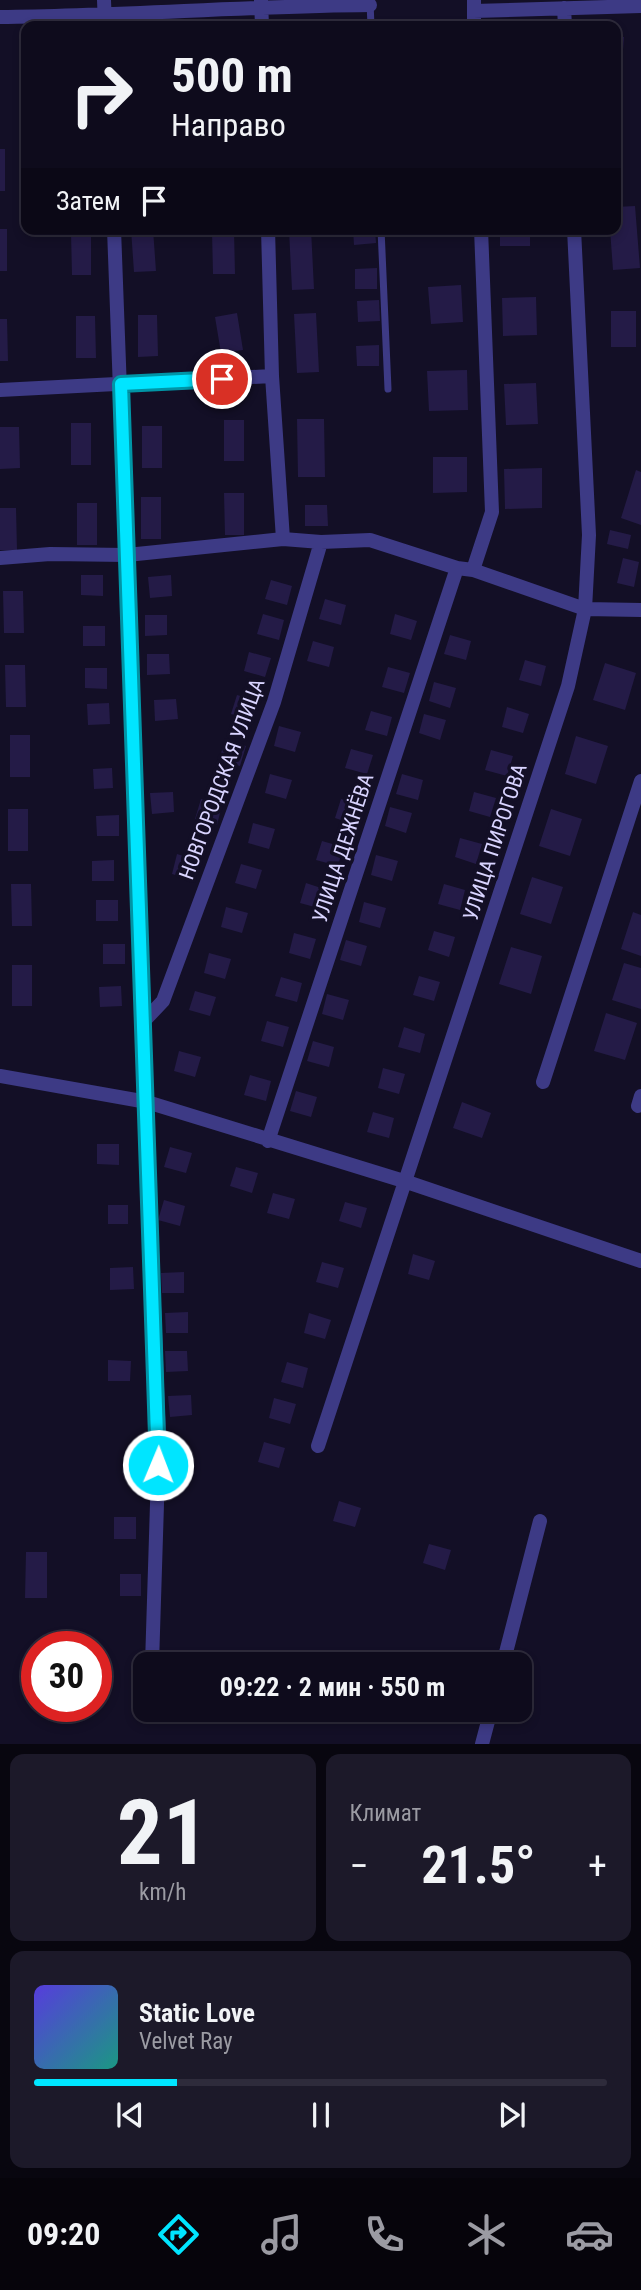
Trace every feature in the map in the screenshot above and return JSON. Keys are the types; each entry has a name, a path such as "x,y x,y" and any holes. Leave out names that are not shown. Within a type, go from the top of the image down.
{"street":[{"path":"104,0 105,21"},
{"path":"0,17 105,21 262,3 370,2"},
{"path":"474,12 624,2 641,6"},
{"path":"262,3 262,21"},
{"path":"564,8 565,21"},
{"path":"114,235 159,1440 152,1652"},
{"path":"268,235 272,376 283,539"},
{"path":"472,570 492,512 481,235"},
{"name":"УЛИЦА ПИРОГОВА","path":"318,1446 407,1182 568,685 585,610 589,536 575,235"},
{"path":"0,390 272,376"},
{"path":"0,558 50,554 127,555 283,539 321,542 370,540 457,569 472,570 585,610 641,610"},
{"name":"НОВГОРОДСКАЯ УЛИЦА","path":"144,1021 163,1001 274,702 321,542"},
{"name":"УЛИЦА ДЕЖНЁВА","path":"268,1141 457,569"},
{"path":"543,1082 641,780"},
{"path":"0,1076 147,1102 407,1182 641,1261"},
{"path":"505,1652 540,1521"},
{"path":"482,1744 488,1722"}],"lane":[{"path":"370,2 371,21"},
{"path":"381,235 388,389"}],"building":[{"path":"621,37 624,37 622,62"},
{"path":"0,149 5,149 5,191 0,191"},
{"path":"635,206 640,268 613,270 610,235 621,235 621,207"},
{"path":"0,229 7,229 7,271 0,271"},
{"path":"71,235 91,235 91,275 72,275"},
{"path":"131,235 153,235 156,271 134,272"},
{"path":"212,235 234,235 235,274 213,274"},
{"path":"289,235 311,235 314,289 292,290"},
{"path":"353,235 375,235 376,243 354,245"},
{"path":"500,235 530,235 530,246 500,246"},
{"path":"377,268 377,289 355,289 355,269"},
{"path":"461,285 463,322 431,324 428,287"},
{"path":"536,297 537,335 503,336 502,298"},
{"path":"379,300 380,321 358,322 357,301"},
{"path":"611,311 636,311 636,347 611,347"},
{"path":"237,313 243,350 221,353 215,317"},
{"path":"316,313 319,372 297,373 294,314"},
{"path":"138,315 157,315 158,356 138,357"},
{"path":"76,316 95,316 96,358 76,358"},
{"path":"0,319 7,319 8,361 0,361"},
{"path":"379,345 379,366 357,366 356,346"},
{"path":"467,370 468,410 429,411 427,371"},
{"path":"536,383 538,424 506,425 504,384"},
{"path":"297,419 324,419 325,477 298,477"},
{"path":"224,420 244,420 244,461 224,461"},
{"path":"71,423 91,423 91,465 71,465"},
{"path":"142,426 162,426 162,468 142,468"},
{"path":"0,427 19,427 20,468 0,469"},
{"path":"433,457 467,457 467,492 433,493"},
{"path":"542,468 542,508 505,509 504,469"},
{"path":"636,470 641,472 641,525 621,518"},
{"path":"224,493 244,493 244,535 225,535"},
{"path":"141,497 161,497 161,539 141,539"},
{"path":"77,503 97,503 97,545 77,545"},
{"path":"305,505 327,505 328,526 305,526"},
{"path":"0,508 16,508 17,550 0,550"},
{"path":"610,530 631,535 628,549 607,544"},
{"path":"623,558 639,562 634,587 617,583"},
{"path":"81,575 103,575 103,596 81,595"},
{"path":"171,575 172,596 150,598 148,577"},
{"path":"271,580 292,586 287,605 265,599"},
{"path":"3,591 23,591 24,633 4,633"},
{"path":"325,599 346,605 341,625 319,619"},
{"path":"263,614 284,620 279,640 257,634"},
{"path":"395,614 417,621 411,640 390,634"},
{"path":"145,615 167,615 167,635 145,636"},
{"path":"83,626 105,626 105,646 83,646"},
{"path":"450,635 471,641 466,660 444,654"},
{"path":"313,641 334,647 329,667 307,661"},
{"path":"249,652 271,658 265,677 244,671"},
{"path":"147,654 169,654 170,674 147,675"},
{"path":"525,660 546,666 541,686 519,680"},
{"path":"605,663 636,673 625,710 593,700"},
{"path":"5,665 25,665 26,707 6,707"},
{"path":"388,667 410,673 404,693 382,687"},
{"path":"85,668 107,668 107,689 85,688"},
{"path":"434,682 456,688 450,708 429,701"},
{"path":"237,695 258,701 253,720 231,714"},
{"path":"176,699 178,719 155,721 154,700"},
{"path":"109,703 110,724 88,725 87,704"},
{"path":"507,707 529,714 523,733 502,727"},
{"path":"371,711 392,717 387,736 365,730"},
{"path":"424,714 446,720 440,740 419,733"},
{"path":"279,726 301,732 295,752 274,746"},
{"path":"10,735 30,735 30,777 10,777"},
{"path":"576,736 608,746 596,784 565,774"},
{"path":"225,740 246,746 240,766 219,760"},
{"path":"351,749 373,755 367,774 345,768"},
{"path":"491,750 513,756 507,776 485,770"},
{"path":"112,768 113,788 94,789 93,769"},
{"path":"270,774 292,780 286,799 265,793"},
{"path":"402,774 423,780 418,800 396,794"},
{"path":"173,792 174,812 152,814 150,793"},
{"path":"474,792 496,798 490,817 469,811"},
{"path":"201,799 222,805 217,825 195,819"},
{"path":"341,799 362,805 356,825 335,818"},
{"path":"390,807 412,813 406,833 385,826"},
{"path":"8,809 28,809 28,851 8,851"},
{"path":"551,809 582,819 570,856 539,846"},
{"path":"119,815 119,836 97,836 96,816"},
{"path":"253,823 275,829 269,849 248,843"},
{"path":"460,838 482,844 476,864 455,857"},
{"path":"322,841 343,847 338,866 316,860"},
{"path":"177,854 199,861 193,880 172,874"},
{"path":"376,855 398,861 392,881 371,875"},
{"path":"114,860 114,881 92,881 92,861"},
{"path":"241,864 262,870 256,889 235,883"},
{"path":"532,877 563,887 551,924 520,914"},
{"path":"306,883 327,890 322,909 300,903"},
{"path":"11,884 31,884 32,926 12,926"},
{"path":"444,884 465,890 460,910 438,904"},
{"path":"96,900 118,900 118,921 96,921"},
{"path":"364,902 386,908 380,928 359,922"},
{"path":"226,907 248,913 242,933 221,927"},
{"path":"633,912 641,915 641,956 621,949"},
{"path":"434,931 455,937 449,957 428,950"},
{"path":"294,933 316,939 310,959 289,953"},
{"path":"346,940 367,946 361,966 340,960"},
{"path":"103,944 125,944 125,964 103,964"},
{"path":"511,947 542,956 531,994 499,984"},
{"path":"209,953 231,959 225,979 204,973"},
{"path":"624,963 641,968 641,1009 612,1000"},
{"path":"12,965 32,965 32,1006 12,1006"},
{"path":"419,976 440,982 434,1001 413,995"},
{"path":"281,977 302,983 297,1002 275,996"},
{"path":"121,986 122,1006 100,1007 99,987"},
{"path":"195,991 216,997 210,1016 189,1010"},
{"path":"327,994 349,1000 343,1020 322,1014"},
{"path":"606,1013 637,1023 625,1060 594,1051"},
{"path":"267,1021 289,1027 283,1047 261,1041"},
{"path":"404,1027 425,1034 420,1053 398,1047"},
{"path":"313,1041 334,1047 329,1067 307,1061"},
{"path":"179,1051 201,1057 195,1077 174,1071"},
{"path":"383,1068 405,1074 399,1094 378,1088"},
{"path":"250,1075 271,1081 266,1101 244,1095"},
{"path":"296,1091 317,1097 311,1117 290,1111"},
{"path":"462,1102 491,1113 482,1138 453,1128"},
{"path":"373,1112 394,1118 389,1138 367,1132"},
{"path":"97,1144 119,1144 119,1165 97,1164"},
{"path":"170,1147 192,1153 186,1173 164,1167"},
{"path":"236,1167 258,1173 252,1193 230,1186"},
{"path":"273,1193 295,1199 289,1219 267,1213"},
{"path":"164,1200 185,1206 180,1226 158,1220"},
{"path":"345,1202 367,1208 361,1228 339,1221"},
{"path":"108,1205 128,1205 128,1224 108,1224"},
{"path":"413,1254 435,1261 429,1280 408,1274"},
{"path":"322,1262 344,1268 338,1288 316,1282"},
{"path":"133,1267 134,1289 110,1290 110,1268"},
{"path":"184,1272 184,1293 162,1293 161,1273"},
{"path":"188,1312 188,1333 166,1333 165,1313"},
{"path":"309,1313 331,1320 325,1339 304,1333"},
{"path":"165,1351 187,1351 188,1371 166,1372"},
{"path":"108,1360 131,1361 130,1381 108,1381"},
{"path":"287,1362 308,1368 303,1388 281,1382"},
{"path":"191,1395 192,1415 170,1417 168,1396"},
{"path":"274,1398 296,1404 290,1424 269,1418"},
{"path":"264,1442 285,1448 279,1468 258,1462"},
{"path":"339,1501 361,1508 355,1527 333,1521"},
{"path":"114,1517 136,1517 136,1539 114,1539"},
{"path":"429,1544 451,1550 445,1570 423,1563"},
{"path":"26,1552 47,1552 47,1598 25,1598"},
{"path":"120,1574 141,1574 141,1596 120,1596"}],"route":[{"path":"158,1465 121,384 222,379"}]}
